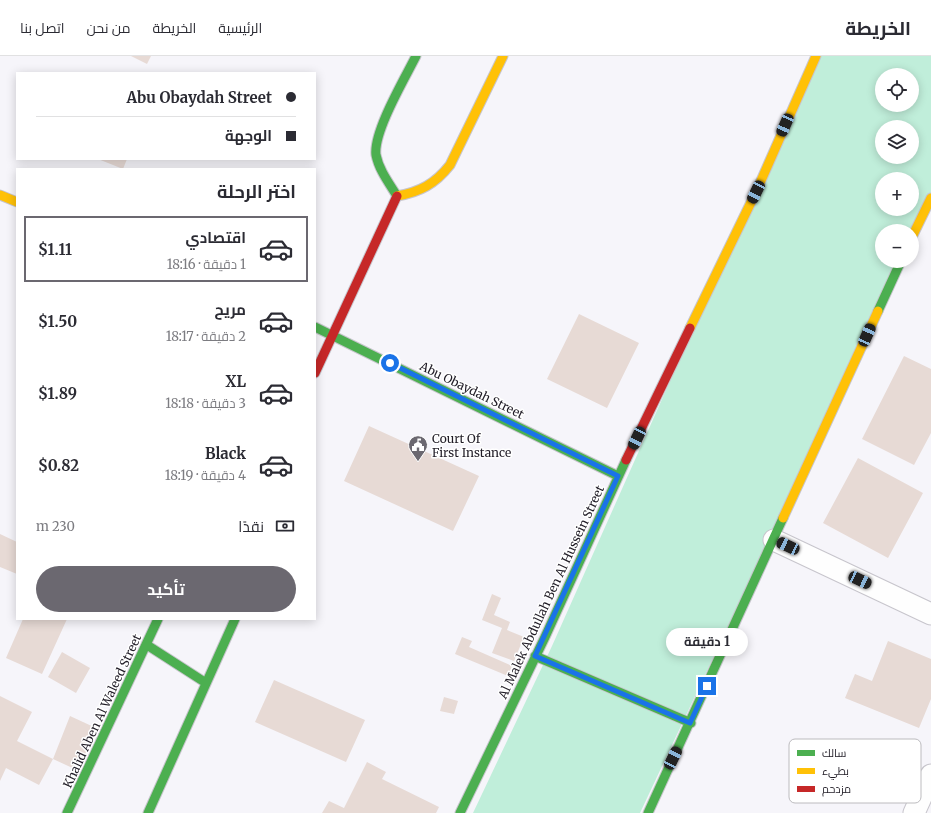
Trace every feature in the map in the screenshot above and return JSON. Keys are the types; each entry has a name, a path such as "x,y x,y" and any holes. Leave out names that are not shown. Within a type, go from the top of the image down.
{"main road":[{"path":"398,196 382,172 375,147 380,132 416,56"},
{"path":"398,196 416,193 428,188 441,178 450,165 503,56"},
{"name":"Al Malek Abdullah Ben Al Hussein Street","path":"460,813 535,656 618,476 756,192 816,56"},
{"path":"0,195 16,202"},
{"path":"316,371 398,196"},
{"path":"918,224 931,198"},
{"path":"648,813 898,268"},
{"name":"Abu Obaydah Street","path":"316,327 618,476"},
{"name":"Khalid Aben Al Waleed Street","path":"67,813 158,620"},
{"path":"148,813 235,620"},
{"path":"147,645 206,683"},
{"path":"535,656 690,723"}],"street":[{"path":"774,540 931,614"},
{"path":"921,797 931,775"},
{"path":"914,813 918,803"}],"green space":[{"path":"815,56 931,56 931,197 916,224 875,224 875,268 897,268 640,813 473,813 552,646"}],"building":[{"path":"131,56 151,56 147,64"},
{"path":"100,160 127,160 123,168"},
{"path":"579,314 639,343 607,408 547,379"},
{"path":"904,356 931,369 931,433 914,465 862,439"},
{"path":"369,426 479,476 453,531 344,481"},
{"path":"858,458 923,493 888,558 823,523"},
{"path":"0,534 16,542 16,574 0,567"},
{"path":"492,594 501,598 494,615 510,622 507,630 524,637 514,661 492,653 502,628 482,620"},
{"path":"23,620 67,620 42,674 6,658"},
{"path":"462,637 472,641 469,647 512,666 508,676 455,654"},
{"path":"888,641 931,659 931,699 919,728 845,698 855,674 872,681"},
{"path":"62,652 90,668 76,693 48,677"},
{"path":"274,680 365,720 346,762 255,722"},
{"path":"0,696 32,712 17,741 53,759 39,785 6,768 0,781"},
{"path":"444,697 458,701 454,714 440,711"},
{"path":"70,716 96,728 79,771 53,759"},
{"path":"367,762 386,772 382,779 439,807 436,813 322,813 329,801 344,808"}],"traffic: fast":[{"path":"397,196 379,166 376,155 376,145 384,119 416,56"},
{"path":"878,311 898,268"},
{"path":"316,327 618,476"},
{"path":"460,813 545,637 626,460"},
{"path":"648,813 783,518"},
{"path":"67,813 158,620"},
{"path":"148,813 235,620"},
{"path":"147,645 206,683"},
{"path":"535,656 691,723"}],"traffic: slow":[{"path":"397,196 413,192 433,182 450,165 503,56"},
{"path":"690,328 756,192 816,56"},
{"path":"0,195 16,202"},
{"path":"918,224 931,198"},
{"path":"783,518 878,311"}],"traffic: jam":[{"path":"316,371 397,196"},
{"path":"626,460 690,328"}],"place":[{"name":"Court Of First Instance","path":"418,462"}],"route":[{"path":"390,363 618,476 535,656 631,696 690,723 707,686"}]}
